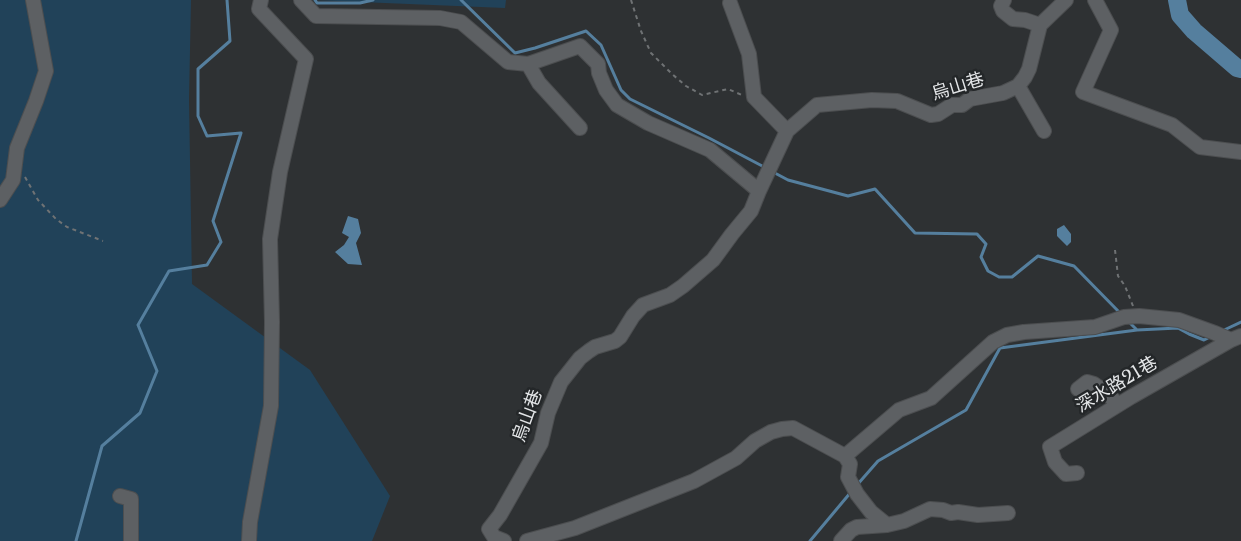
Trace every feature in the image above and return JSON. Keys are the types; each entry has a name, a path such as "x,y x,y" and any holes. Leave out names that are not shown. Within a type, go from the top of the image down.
{"lane":[{"path":"0,200 13,180 17,148 46,71 33,0"},
{"path":"249,541 250,522 271,406 272,322 270,239 280,172 306,60 259,9 261,0"},
{"path":"301,0 316,16 440,18 461,22 508,62 528,64 580,46 598,64 599,73 606,90 617,105 648,123 710,150 761,186 787,131 754,97 749,54 730,2"},
{"path":"1004,0 1000,6 1013,19 1025,20 1040,25"},
{"path":"1044,131 1018,86 1025,78 1029,69 1040,25 1066,0"},
{"path":"1095,0 1111,30 1083,92 1172,125 1200,147 1241,152"},
{"path":"528,64 539,83 580,128"},
{"name":"烏山巷","path":"787,131 817,105 859,100 897,101 931,115 938,114 952,106 962,105 970,99 1003,93 1018,86"},
{"name":"烏山巷","path":"495,540 489,529 500,515 541,443 548,413 561,382 580,358 589,351 595,347 615,341 620,337 633,316 643,306 656,299 670,295 684,286 713,260 751,211 761,186"},
{"path":"845,456 899,410 931,398 992,342 1007,335 1095,327 1124,317 1139,316 1179,320 1215,333 1236,338"},
{"name":"深水路21巷","path":"1077,473 1066,474 1055,462 1050,447 1118,405 1236,338"},
{"path":"1078,389 1087,382 1094,384 1118,405"},
{"path":"527,541 575,528 694,481 736,458 755,441 771,432 793,428 845,456 850,464 848,477 857,494 871,512 887,525"},
{"path":"120,496 131,499 130,541"},
{"path":"840,541 857,527 887,525 930,509 978,515 1008,513"}],"path":[{"path":"631,0 641,32 651,53 686,86 702,95 728,90 754,97"},
{"path":"23,174 38,200 56,219 67,227 103,241"},
{"path":"1115,250 1118,276 1125,286 1130,302 1139,316"}],"shaded area":[{"path":"0,0 191,0 189,99 192,284 310,370 390,496 372,541 0,541"},
{"path":"313,0 506,0 505,8"},
{"path":"348,216 358,219 361,233 356,243 362,265 348,264 335,252 344,245 349,237 342,233"},
{"path":"1064,225 1071,234 1071,242 1067,246 1057,236 1057,229"}],"waterway":[{"path":"76,541 102,446 140,413 157,371 138,325 169,271 207,265 221,242 213,221 241,133 207,136 198,116 198,69 230,41 227,0"},
{"path":"315,0 317,3 360,3 373,0"},
{"path":"461,0 515,53 586,31 601,45 621,90 630,99 766,168"},
{"path":"1177,0 1180,15 1194,31 1237,68 1241,69"},
{"path":"773,172 788,180 848,196 875,189 915,233 977,234 986,244 981,257 988,271 999,277 1012,277 1038,256 1074,266 1122,315"},
{"path":"1128,321 1137,330"},
{"path":"1222,331 1241,322"},
{"path":"857,485 878,461 966,410 1000,348 1137,330 1178,328 1204,340 1212,336"},
{"path":"810,541 851,492"}]}
